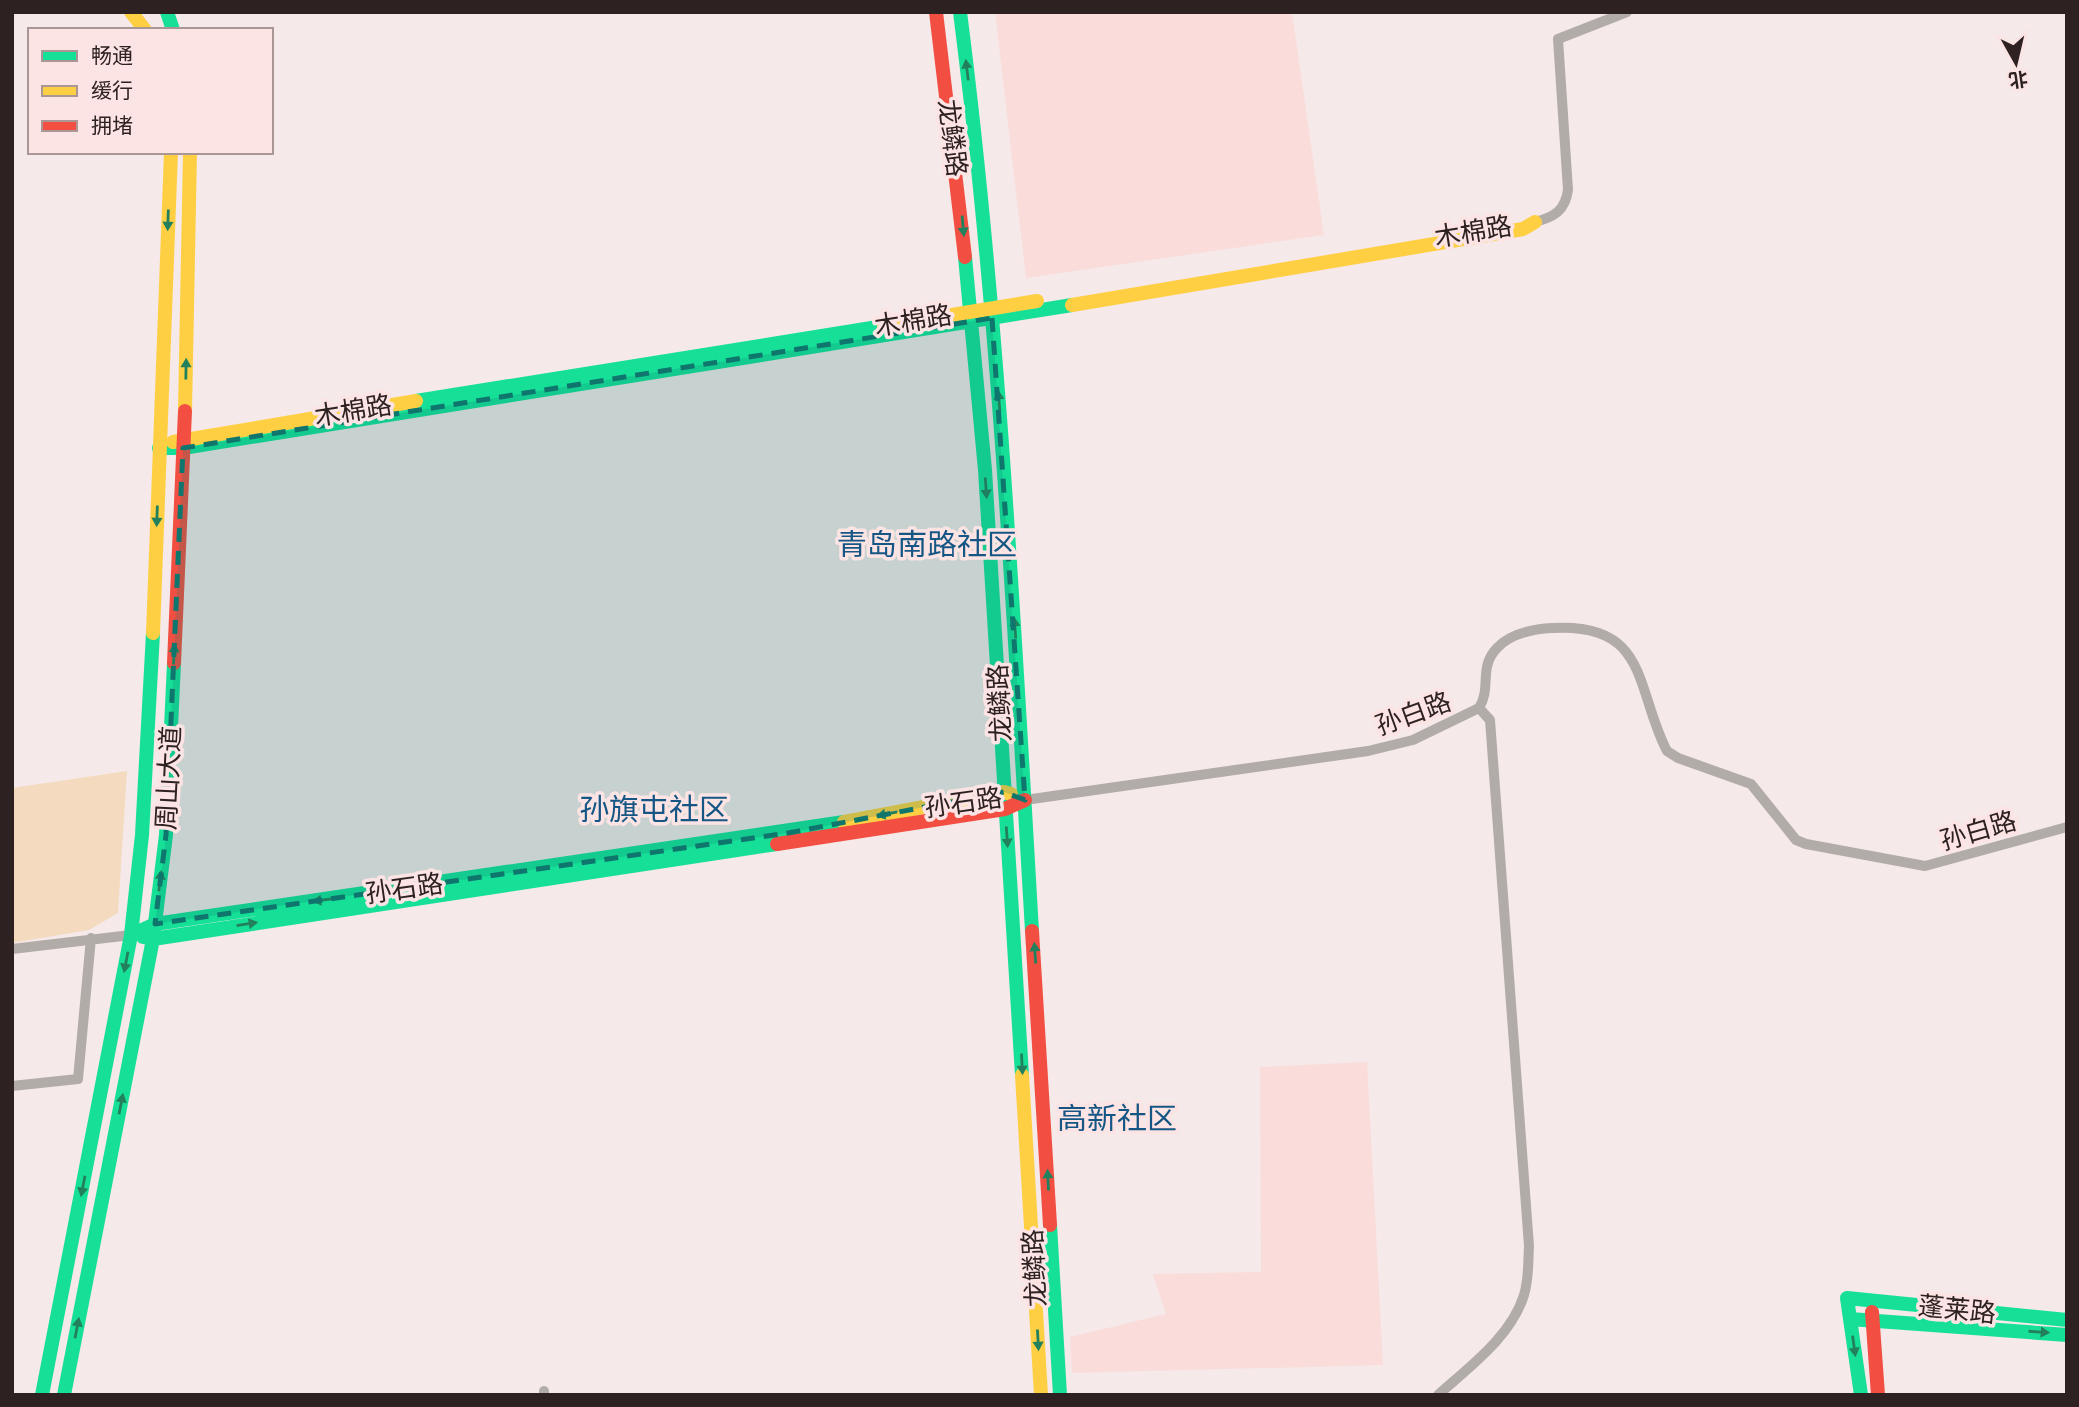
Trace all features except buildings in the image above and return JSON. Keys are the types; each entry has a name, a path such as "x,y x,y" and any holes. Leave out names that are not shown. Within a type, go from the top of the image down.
{"main road":[{"path":"131,12 143,28"},
{"name":"龙鳞路","path":"936,12 957,167 985,470 1041,1395"},
{"name":"龙鳞路","path":"960,12 979,162 991,313 1025,800 1060,1395"},
{"name":"周山大道","path":"42,1395 131,935 142,835 171,154"},
{"name":"周山大道","path":"64,1395 154,931 166,835 184,443 190,154"},
{"name":"木棉路","path":"159,448 1523,229 1535,222"},
{"name":"孙石路","path":"131,935 788,833 1004,792 1025,800"},
{"name":"孙石路","path":"154,931 1005,809 1025,800"},
{"name":"蓬莱路","path":"2067,1320 1847,1298 1850,1319 2067,1335"},
{"path":"1871,1300 1878,1395"},
{"path":"1850,1319 1861,1395"}],"street":[{"path":"1535,222 1559,213 1566,203 1569,190 1558,39 1627,12"},
{"name":"孙白路","path":"1025,800 1368,751 1413,740 1479,708 1484,699 1485,664 1498,646 1539,629 1562,628 1610,638 1625,648 1635,661 1667,751 1678,758 1751,783 1796,840 1806,844 1924,866 2067,827"},
{"path":"1438,1395 1493,1343 1523,1298 1527,1281 1529,1246 1490,720 1479,708"},
{"name":"孙石路","path":"12,949 131,935"},
{"path":"12,1086 78,1079 91,938"}],"highlighted area":[{"path":"992,318 1025,800 1004,792 788,833 155,924 166,835 183,448"}],"shaded area":[{"path":"995,12 1292,12 1324,235 1026,278"},
{"path":"127,771 118,913 89,930 12,943 12,788"},
{"path":"1367,1062 1383,1365 1072,1373 1070,1337 1166,1314 1153,1274 1261,1272 1260,1067"}],"traffic: fast":[{"path":"167,12 172,28"},
{"path":"960,12 974,126 995,356 1012,586 1032,931"},
{"path":"965,257 985,470 1022,1075"},
{"path":"159,448 183,448 1072,305"},
{"path":"416,401 884,326"},
{"path":"42,1395 131,935 142,835 153,633"},
{"path":"64,1395 153,939 166,835 174,663"},
{"path":"131,935 155,924 844,822"},
{"path":"143,937 153,939 777,844"},
{"path":"1050,1225 1060,1395"},
{"path":"1861,1395 1847,1298 2067,1320"},
{"path":"1850,1319 2067,1335"}],"traffic: slow":[{"path":"131,12 143,28"},
{"path":"153,633 171,154"},
{"path":"185,411 190,154"},
{"path":"1072,305 1523,229 1535,222"},
{"path":"884,326 1037,301"},
{"path":"173,442 416,401"},
{"path":"844,822 1004,792 1011,794"},
{"path":"1022,1075 1041,1395"}],"traffic: jam":[{"path":"936,12 965,257"},
{"path":"174,663 185,411"},
{"path":"777,844 1005,809 1025,800"},
{"path":"1032,931 1050,1225"},
{"path":"1872,1312 1878,1395"}],"district":[{"name":"青岛南路社区","path":"927,544"},
{"name":"孙旗屯社区","path":"654,809"},
{"name":"高新社区","path":"1117,1118"}]}
